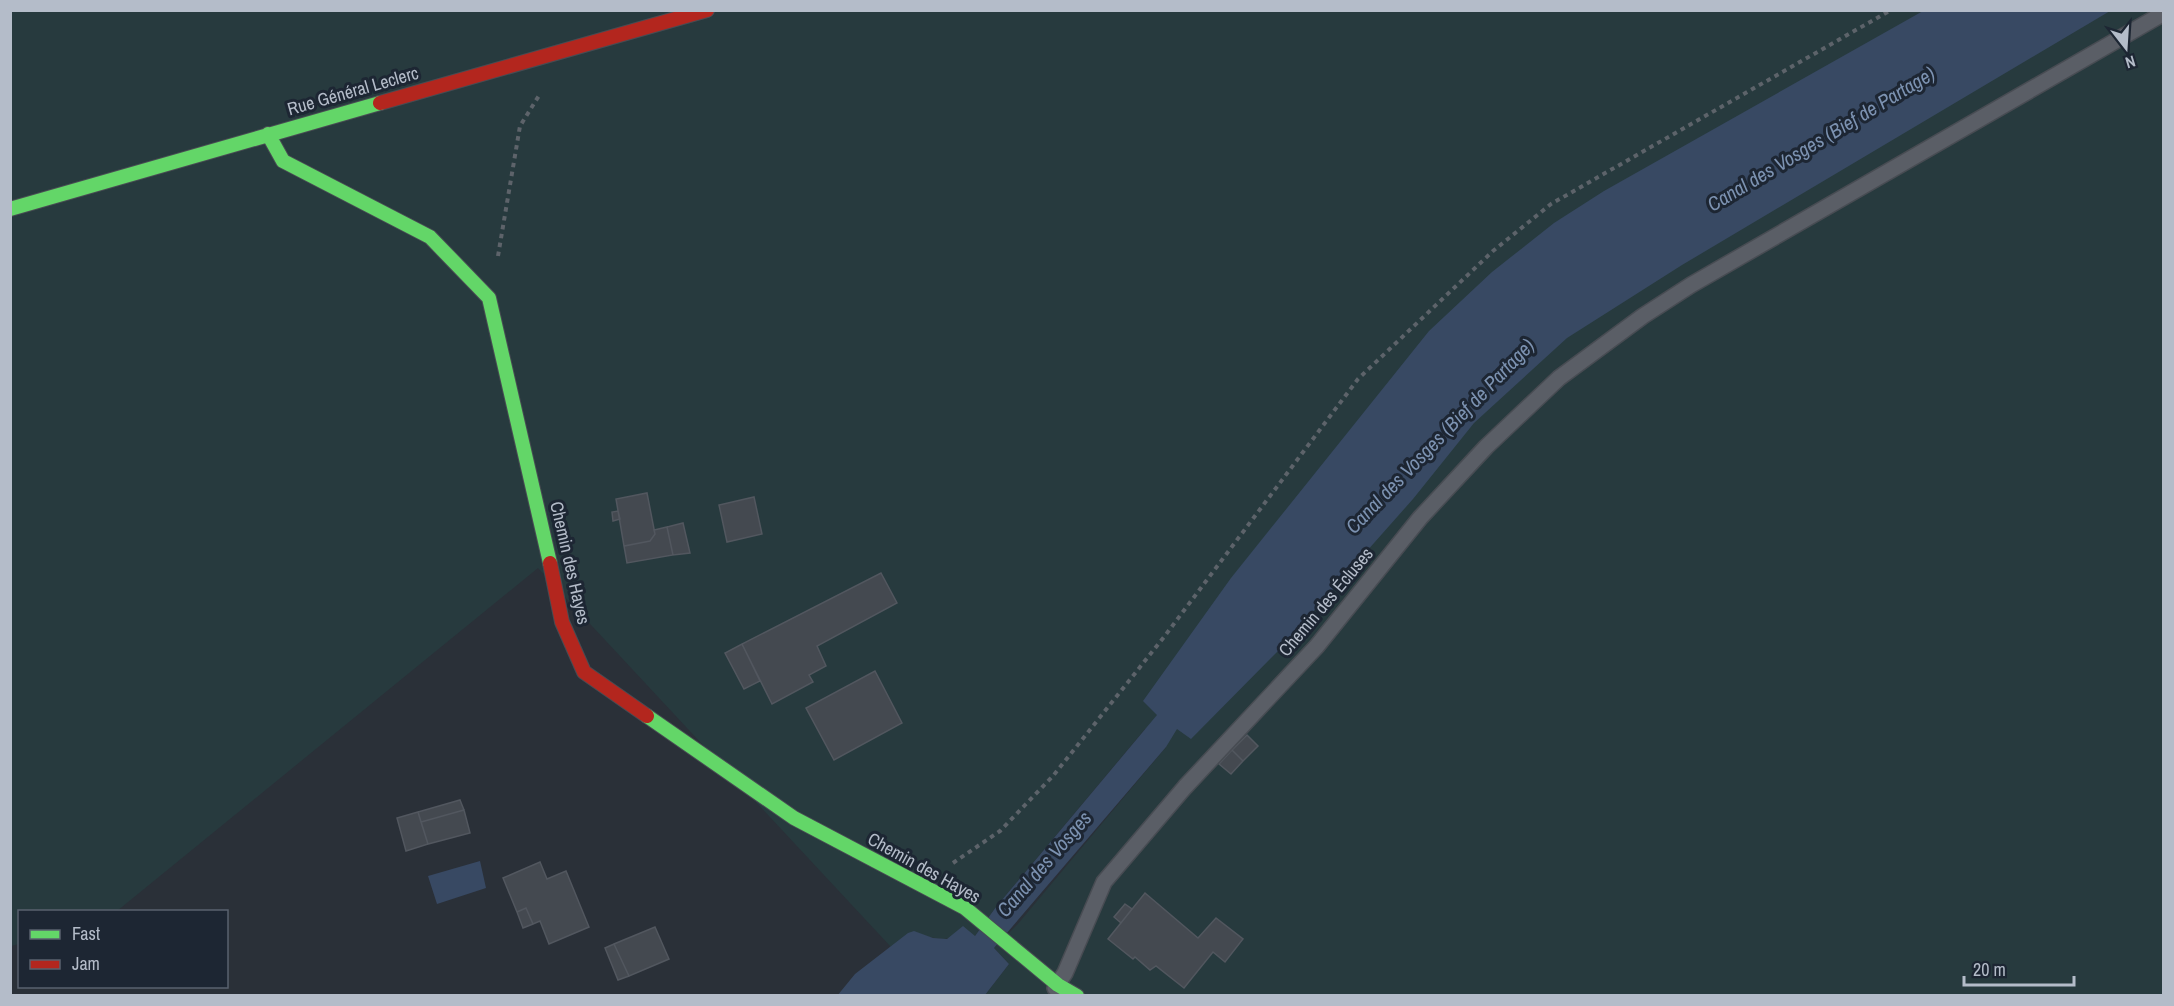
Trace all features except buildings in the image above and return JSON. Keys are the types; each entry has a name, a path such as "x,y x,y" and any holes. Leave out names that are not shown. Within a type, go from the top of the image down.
{"street":[{"name":"Rue Général Leclerc","path":"10,209 707,10"},
{"path":"268,134 283,161 430,237 489,298"},
{"name":"Chemin des Hayes","path":"489,298 524,443 562,622 584,672 794,818 965,908 1028,961 1053,990 1077,996"}],"lane":[{"name":"Chemin des Écluses","path":"1053,990 1104,882 1185,787 1317,646 1420,518 1486,447 1559,378 1643,316 1691,285 2163,13"}],"path":[{"path":"932,891 942,870 1000,831 1053,776 1164,637 1358,379 1493,251 1551,204 1891,10"},
{"path":"489,298 520,126 545,87"}],"green space":[{"path":"11,11 2163,11 2163,995 985,995 1009,964 994,948 1017,925 1166,747 1159,733 1145,729 996,907 975,936 942,939 908,934 891,947 538,568 118,910 18,910 18,944 11,946"}],"water":[{"path":"1923,11 2110,11 1682,265 1567,338 1474,423 1413,499 1281,648 1191,739 1177,729 1166,747 994,948 1009,964 985,995 837,996 855,974 908,933 914,931 933,938 947,939 963,926 975,936 996,907 1157,715 1143,701 1231,578 1429,331 1492,272 1554,223 1604,191"},
{"path":"480,861 486,888 437,904 428,876"}],"traffic: fast":[{"path":"10,209 380,103"},
{"path":"268,134 283,161 430,237 489,298 550,563"},
{"path":"647,716 794,818 965,908 1058,985 1077,996"}],"traffic: jam":[{"path":"380,103 707,10"},
{"path":"550,563 562,622 584,672 647,716"}],"water label":[{"name":"Canal des Vosges (Bief de Partage)","path":"1821,139"},
{"name":"Canal des Vosges (Bief de Partage)","path":"1440,436"},
{"name":"Canal des Vosges","path":"1044,864"}]}
